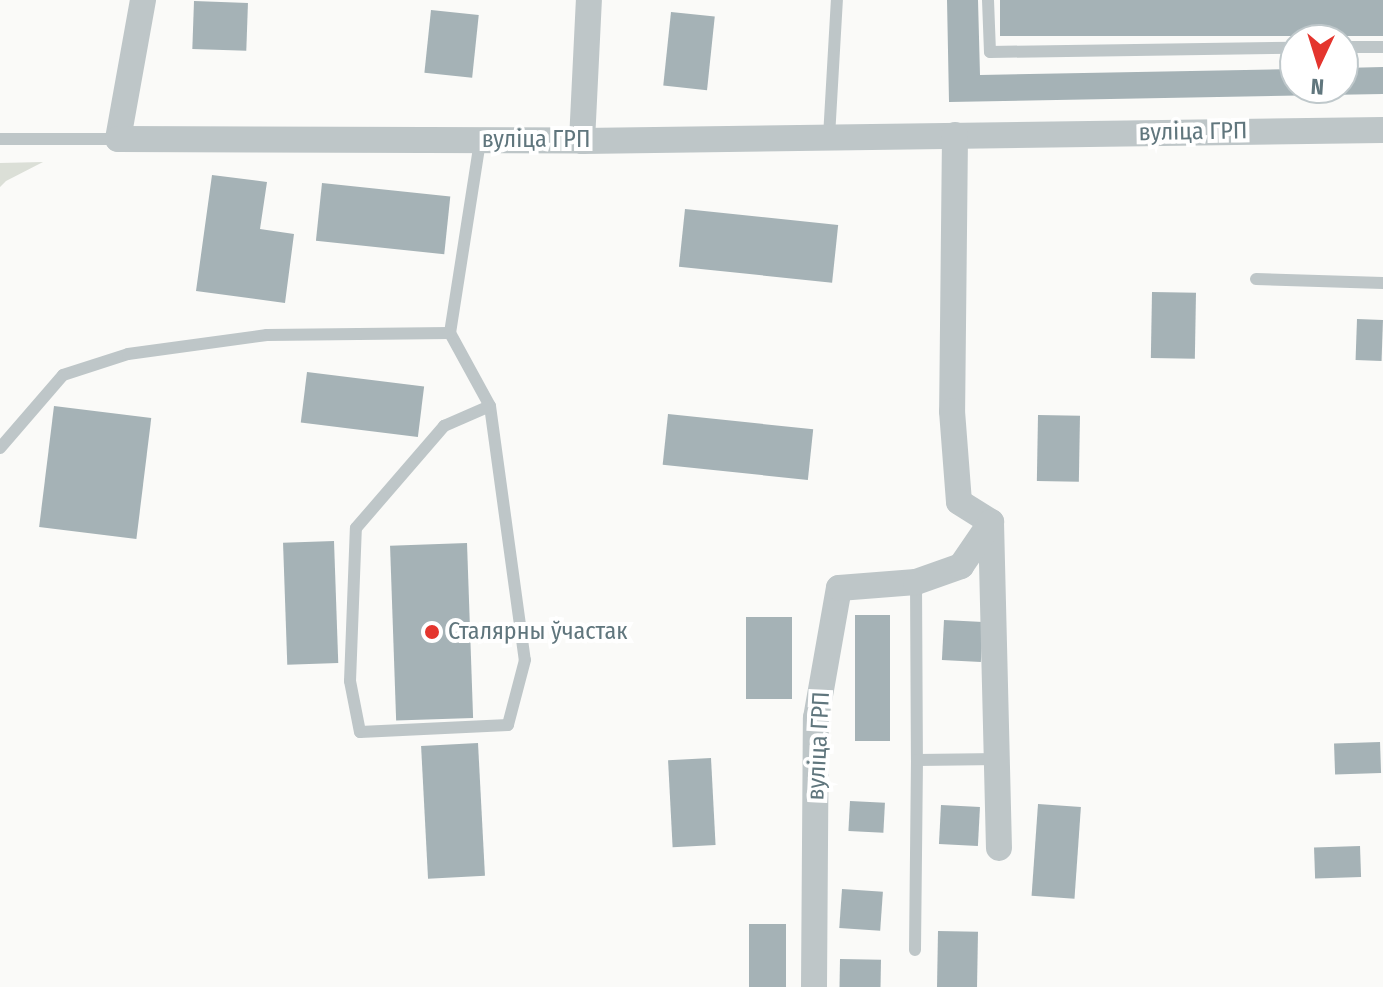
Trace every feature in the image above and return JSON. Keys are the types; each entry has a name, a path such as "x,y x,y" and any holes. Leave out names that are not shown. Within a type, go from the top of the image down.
{"street":[{"path":"118,139 143,0"},
{"path":"582,141 589,0"},
{"name":"вуліца ГРП","path":"118,139 582,141 1383,130"},
{"path":"955,135 952,411 959,502 991,522 999,848"},
{"name":"вуліца ГРП","path":"814,987 816,718 839,588 916,582 961,566 991,522"}],"lane":[{"path":"829,137 837,0"},
{"path":"988,0 990,52 1279,48"},
{"path":"1359,47 1383,47"},
{"path":"0,139 118,139"},
{"path":"480,141 450,333 490,406 525,660 508,725 360,732 350,681 356,528 444,426 490,406"},
{"path":"1256,279 1383,283"},
{"path":"0,448 63,375 128,354 267,335 450,333"},
{"path":"915,950 916,582"},
{"path":"917,760 999,759"}],"shaded area":[{"path":"43,162 6,181 0,187 0,163"}],"building":[{"path":"947,0 978,0 980,75 1279,69 1279,96 949,102"},
{"path":"1000,0 1383,0 1383,36 1359,36 1359,24 1279,24 1279,36 1000,36"},
{"path":"194,1 248,3 246,51 192,49"},
{"path":"431,10 479,15 472,78 424,73"},
{"path":"671,12 715,17 707,90 663,86"},
{"path":"1383,67 1383,94 1359,94 1359,68"},
{"path":"212,175 267,182 260,229 294,234 285,303 196,291"},
{"path":"322,183 450,196 444,254 316,241"},
{"path":"685,209 838,225 832,283 679,267"},
{"path":"1152,292 1196,293 1195,359 1151,358"},
{"path":"1357,319 1383,320 1382,361 1356,360"},
{"path":"307,372 424,386 418,437 301,423"},
{"path":"54,406 151,418 136,539 39,527"},
{"path":"668,414 813,429 808,480 663,465"},
{"path":"1038,415 1080,416 1079,482 1037,481"},
{"path":"334,541 338,663 287,665 283,543"},
{"name":"Сталярны ўчастак","path":"467,543 473,718 396,721 390,546"},
{"path":"855,615 890,615 890,741 855,741"},
{"path":"746,617 792,617 792,699 746,699"},
{"path":"944,620 983,622 981,662 942,660"},
{"path":"1380,742 1381,773 1335,775 1334,744"},
{"path":"478,743 485,876 428,879 421,746"},
{"path":"711,758 716,845 673,847 668,760"},
{"path":"850,801 885,803 883,833 848,831"},
{"path":"1038,804 1081,807 1074,899 1032,896"},
{"path":"941,805 980,807 978,846 939,844"},
{"path":"1360,846 1361,877 1315,879 1314,848"},
{"path":"842,889 883,892 880,931 839,928"},
{"path":"749,924 786,924 786,987 749,987"},
{"path":"938,931 978,932 977,987 937,987"},
{"path":"840,959 881,960 881,987 840,987"}],"place":[{"name":"Сталярны ўчастак","path":"432,632"}]}
